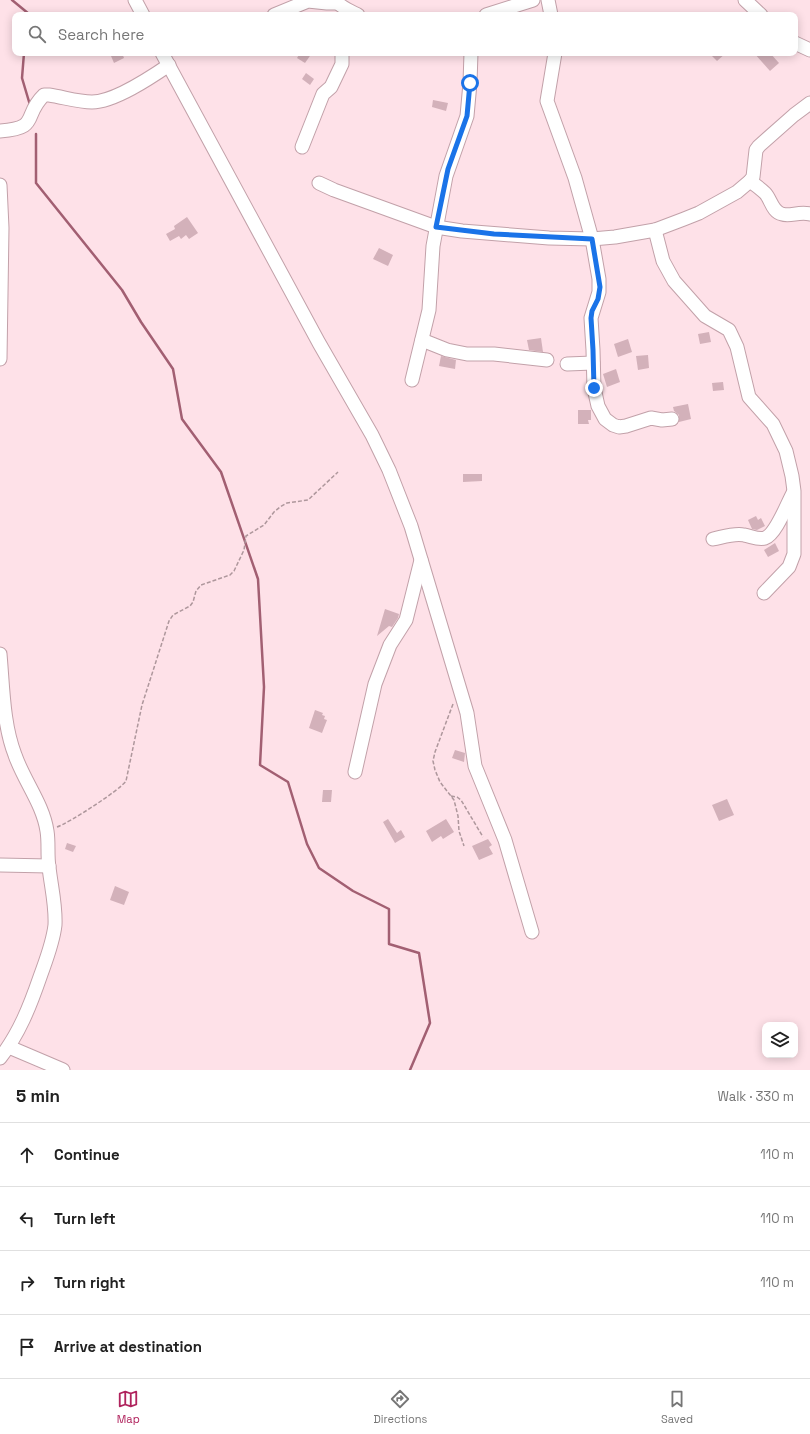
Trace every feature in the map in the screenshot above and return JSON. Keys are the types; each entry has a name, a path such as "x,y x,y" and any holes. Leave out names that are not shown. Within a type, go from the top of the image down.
{"street":[{"path":"135,0 141,12"},
{"path":"281,12 308,0 339,6 352,12"},
{"path":"495,12 532,0"},
{"path":"548,0 550,12"},
{"path":"745,0 758,12"},
{"path":"798,44 810,50"},
{"path":"164,56 319,343 372,435 389,470 421,560 467,713 475,766 504,840 532,932"},
{"path":"302,147 323,94 331,87 342,64 342,56"},
{"path":"412,380 430,305 432,260 436,227 448,169 467,116 470,83 470,56"},
{"path":"554,56 547,101 575,178 592,239 600,287 598,299 591,314 595,397 601,414 609,423 619,427 651,418 662,420 672,419"},
{"path":"0,131 15,130 26,125 44,95 84,102 102,101 135,86 169,65"},
{"path":"319,183 334,190 436,227 494,234 592,239 615,237 655,230 700,213 737,192 750,180 754,173 758,146 788,119 810,103"},
{"path":"750,180 765,193 774,209 780,214 785,215 802,212 810,214"},
{"path":"0,185 0,359"},
{"path":"655,230 663,261 674,281 705,316 723,325 729,330 734,338 749,397 773,424 786,451 794,492 793,559 788,567 764,593"},
{"path":"422,340 446,350 467,354 494,354 547,360"},
{"path":"567,364 593,363"},
{"path":"713,539 736,534 760,539 768,537 774,530 794,492"},
{"path":"355,772 375,684 390,645 406,620 421,560"},
{"path":"0,654 4,701 11,743 15,756 38,803 47,830 49,866 55,910 53,937 27,1012 9,1047 0,1058"},
{"path":"0,865 49,866"},
{"path":"9,1047 63,1070"}],"path":[{"path":"47,830 65,824 124,784 142,705 173,615 190,606 200,585 230,575 234,571 244,550 246,536 264,525 280,507 287,503 308,500 338,472"},
{"path":"453,703 433,761 434,770 440,782 451,796 456,806 459,831 464,846"},
{"path":"451,796 457,797 461,800 483,837"}],"building":[{"path":"111,56 123,56 124,58 114,63"},
{"path":"298,56 310,56 305,63 297,58"},
{"path":"712,56 723,56 717,61"},
{"path":"757,56 773,56 779,63 770,71"},
{"path":"306,73 314,79 310,85 302,79"},
{"path":"433,100 448,103 446,111 432,107"},
{"path":"187,217 198,233 189,239 186,235 181,239 179,236 170,241 166,234 175,229 174,226"},
{"path":"379,248 393,255 388,266 373,259"},
{"path":"709,332 711,342 700,344 698,334"},
{"path":"541,338 543,352 529,350 527,340"},
{"path":"628,339 632,352 618,357 614,344"},
{"path":"648,355 649,368 638,370 636,356"},
{"path":"441,356 456,360 455,369 439,366"},
{"path":"616,369 620,382 607,387 603,374"},
{"path":"723,382 724,390 713,391 712,383"},
{"path":"688,404 691,419 679,422 679,415 674,411 673,407"},
{"path":"578,410 591,410 591,420 588,420 589,424 578,424"},
{"path":"463,474 482,474 482,481 463,482"},
{"path":"756,516 758,520 761,518 765,526 757,530 752,529 748,520"},
{"path":"775,543 779,551 768,557 764,550"},
{"path":"385,609 399,614 398,618 392,627 389,626 377,636"},
{"path":"315,710 323,713 322,715 325,716 324,719 327,720 322,733 309,728"},
{"path":"455,750 465,753 464,762 452,758"},
{"path":"323,790 332,790 331,802 322,802"},
{"path":"727,799 734,815 719,821 712,805"},
{"path":"388,819 397,833 401,830 405,837 395,843 383,822"},
{"path":"446,819 454,832 443,839 441,836 432,842 426,831"},
{"path":"488,839 492,845 489,847 493,854 479,860 472,846"},
{"path":"67,843 76,846 73,852 65,849"},
{"path":"115,886 129,892 124,905 110,900"}],"waterway":[{"path":"12,0 27,12"},
{"path":"24,56 22,78 30,105"},
{"path":"36,134 36,183 122,290 141,322 173,369 182,419 221,472 258,579 264,687 260,765 288,782 307,844 319,868 353,891 389,909 389,944 419,953 430,1023 410,1070"}],"route":[{"path":"470,83 467,116 446,176 436,227 494,234 592,239 600,287 598,299 591,314 594,388"}]}
